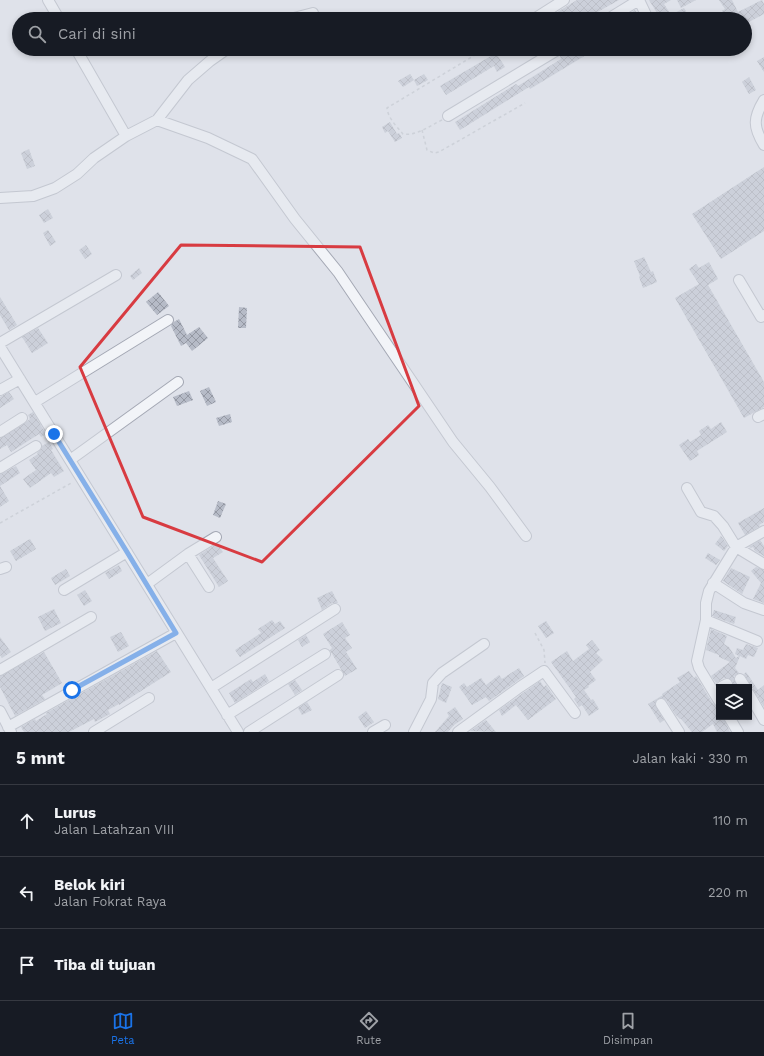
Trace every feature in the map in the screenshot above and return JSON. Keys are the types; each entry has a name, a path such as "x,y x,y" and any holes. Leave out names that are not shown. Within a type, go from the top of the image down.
{"street":[{"path":"48,0 55,12"},
{"path":"545,12 564,0"},
{"path":"619,12 639,0 645,12"},
{"path":"80,56 126,136"},
{"path":"0,198 33,196 55,188 77,174 94,158 126,136 157,120 188,80 217,56"},
{"path":"448,116 547,56"},
{"path":"764,100 759,108 756,118 756,133 764,146"},
{"path":"157,120 208,138 252,159 295,219 338,272 453,442 490,487 526,536"},
{"path":"0,343 116,275"},
{"path":"739,280 763,317"},
{"path":"35,402 168,320"},
{"path":"0,347 238,732"},
{"path":"0,390 20,378"},
{"path":"70,460 178,382"},
{"path":"0,432 22,418"},
{"path":"0,468 36,446"},
{"path":"687,488 701,512 714,516 736,547 764,564"},
{"path":"716,684 698,668 697,661 706,620 706,603 709,591 736,547 764,531"},
{"path":"146,584 188,554 216,537"},
{"path":"64,590 127,552"},
{"path":"188,554 209,587"},
{"path":"713,583 744,603 764,610"},
{"path":"211,688 335,609"},
{"path":"0,670 91,617"},
{"path":"706,620 757,641"},
{"path":"0,711 9,729 176,633"},
{"path":"414,732 431,699 433,683 442,673 484,644"},
{"path":"227,714 325,654"},
{"path":"458,732 544,671 575,713"},
{"path":"249,732 338,675"},
{"path":"94,732 150,698"},
{"path":"752,699 764,720"},
{"path":"661,704 679,732"},
{"path":"731,720 738,732"},
{"path":"373,732 385,725"}],"path":[{"path":"448,116 417,134 410,135 403,134 388,113 387,108 473,56"},
{"path":"422,130 427,150 430,152 439,152 525,103"},
{"path":"0,523 81,477"},
{"path":"535,633 542,644 545,653 544,671"}],"highlighted area":[{"path":"181,245 360,247 419,406 262,562 143,517 80,367"}],"building":[{"path":"577,0 619,0 598,12 557,12"},
{"path":"649,0 671,0 664,4 669,12 656,12"},
{"path":"677,0 696,0 681,8"},
{"path":"719,0 732,0 738,12 723,12 725,9"},
{"path":"762,0 764,4 764,14 752,20 752,12 738,12"},
{"path":"684,8 686,12 677,12"},
{"path":"491,56 498,56 505,67 497,72 494,66 446,95 440,86"},
{"path":"560,56 584,56 530,89 529,87 460,130 455,122 516,84 518,86 561,59"},
{"path":"764,57 764,72 757,61"},
{"path":"410,74 414,80 403,87 398,81"},
{"path":"424,74 428,80 417,86 414,80"},
{"path":"749,77 756,90 749,94 742,82"},
{"path":"390,122 397,134 399,133 402,138 395,142 388,131 385,133 382,127"},
{"path":"29,149 35,166 27,169 21,153"},
{"path":"764,167 764,231 721,259 692,214"},
{"path":"48,209 53,218 44,223 39,215"},
{"path":"48,230 56,242 50,246 43,233"},
{"path":"86,245 92,254 85,259 79,250"},
{"path":"644,257 651,272 653,271 657,282 643,288 634,261"},
{"path":"709,262 718,279 708,285 764,382 764,407 744,418 675,298 699,284 689,269 696,264 699,268"},
{"path":"139,268 142,273 133,280 130,276"},
{"path":"158,292 169,306 157,315 146,302"},
{"path":"0,297 17,325 9,330 0,315"},
{"path":"239,307 247,308 246,328 238,328"},
{"path":"179,319 187,335 199,327 208,338 192,351 186,343 181,346 171,326"},
{"path":"38,328 48,343 32,353 22,337"},
{"path":"209,387 216,402 207,406 200,391"},
{"path":"189,391 193,400 177,406 173,397"},
{"path":"9,392 14,399 0,408 0,397"},
{"path":"33,412 46,434 41,437 39,434 11,452 7,445 0,449 0,438 25,423 30,419 28,415"},
{"path":"230,414 232,422 219,426 216,418"},
{"path":"721,422 727,432 697,451 699,455 690,461 679,445 688,439 690,442 701,435 699,431 708,425 711,429"},
{"path":"49,442 53,449 51,450 64,471 54,477 51,473 30,488 23,479 36,470 29,460 38,454 37,453 42,446"},
{"path":"16,466 20,473 0,486 0,474"},
{"path":"0,486 9,501 0,507"},
{"path":"218,501 226,504 220,518 213,515"},
{"path":"764,508 764,522 745,535 738,523"},
{"path":"721,536 728,546 724,551 715,544"},
{"path":"30,539 36,549 16,561 10,551"},
{"path":"760,540 764,546 764,556 755,551 753,547 749,547"},
{"path":"217,544 223,552 213,558 228,581 219,587 199,555"},
{"path":"708,553 720,560 716,565 705,558"},
{"path":"119,565 122,571 109,579 105,573"},
{"path":"756,567 764,570 764,603 753,599 761,583 751,571"},
{"path":"731,568 750,577 742,594 723,581"},
{"path":"66,569 70,576 55,585 51,578"},
{"path":"85,590 92,601 84,606 77,595"},
{"path":"332,591 338,603 332,603 322,610 317,598"},
{"path":"54,609 61,623 45,631 38,617"},
{"path":"714,610 736,617 734,624 712,616"},
{"path":"272,620 275,624 280,621 285,628 240,657 235,650 261,633 258,629"},
{"path":"546,621 554,633 546,638 538,626"},
{"path":"342,622 350,635 345,638 352,648 346,652 357,669 345,676 330,650 332,648 323,634"},
{"path":"711,629 727,636 724,644 729,647 736,658 739,656 735,654 737,648 743,650 746,644 758,648 754,657 748,655 746,659 740,656 735,668 739,673 734,676 736,684 733,684 733,681 728,678 724,678 716,683 711,676 730,662 719,657 719,655 706,650"},
{"path":"121,632 129,646 118,652 110,637"},
{"path":"306,635 310,642 302,647 298,640"},
{"path":"0,637 11,652 2,658 0,655"},
{"path":"592,640 600,650 596,653 603,660 590,672 596,680 584,690 591,700 593,699 599,709 589,716 582,705 579,707 574,699 576,697 551,662 567,651 573,661 589,649 586,645"},
{"path":"157,651 171,672 119,705 108,710 110,714 95,722 94,719 69,732 24,732 21,727 35,719 36,721 47,714 46,713"},
{"path":"44,652 62,683 42,695 45,699 15,716 0,687 0,676"},
{"path":"519,668 524,676 489,701 486,697 472,705 459,687 464,683 467,687 481,678 486,685 499,675 502,679"},
{"path":"689,671 694,678 696,676 713,704 716,706 716,720 724,720 730,732 717,732 713,724 702,732 692,732 675,714 666,700 661,698 657,699 655,704 664,720 660,723 648,704 680,682 677,678"},
{"path":"746,672 758,690 764,685 764,707 752,687 752,684 750,684 744,674"},
{"path":"265,674 269,681 235,703 229,693 251,679 253,682"},
{"path":"295,680 302,690 295,695 288,684"},
{"path":"540,681 544,687 546,685 556,699 528,720 516,705 502,716 499,710"},
{"path":"442,683 452,687 446,703 438,699"},
{"path":"307,702 312,710 302,715 298,708"},
{"path":"455,707 463,719 454,725 448,732 435,732 449,716 447,713"},
{"path":"366,711 374,722 365,728 358,717"},
{"path":"486,720 496,732 470,731"}],"route":[{"path":"54,434 176,633 72,690"}]}
